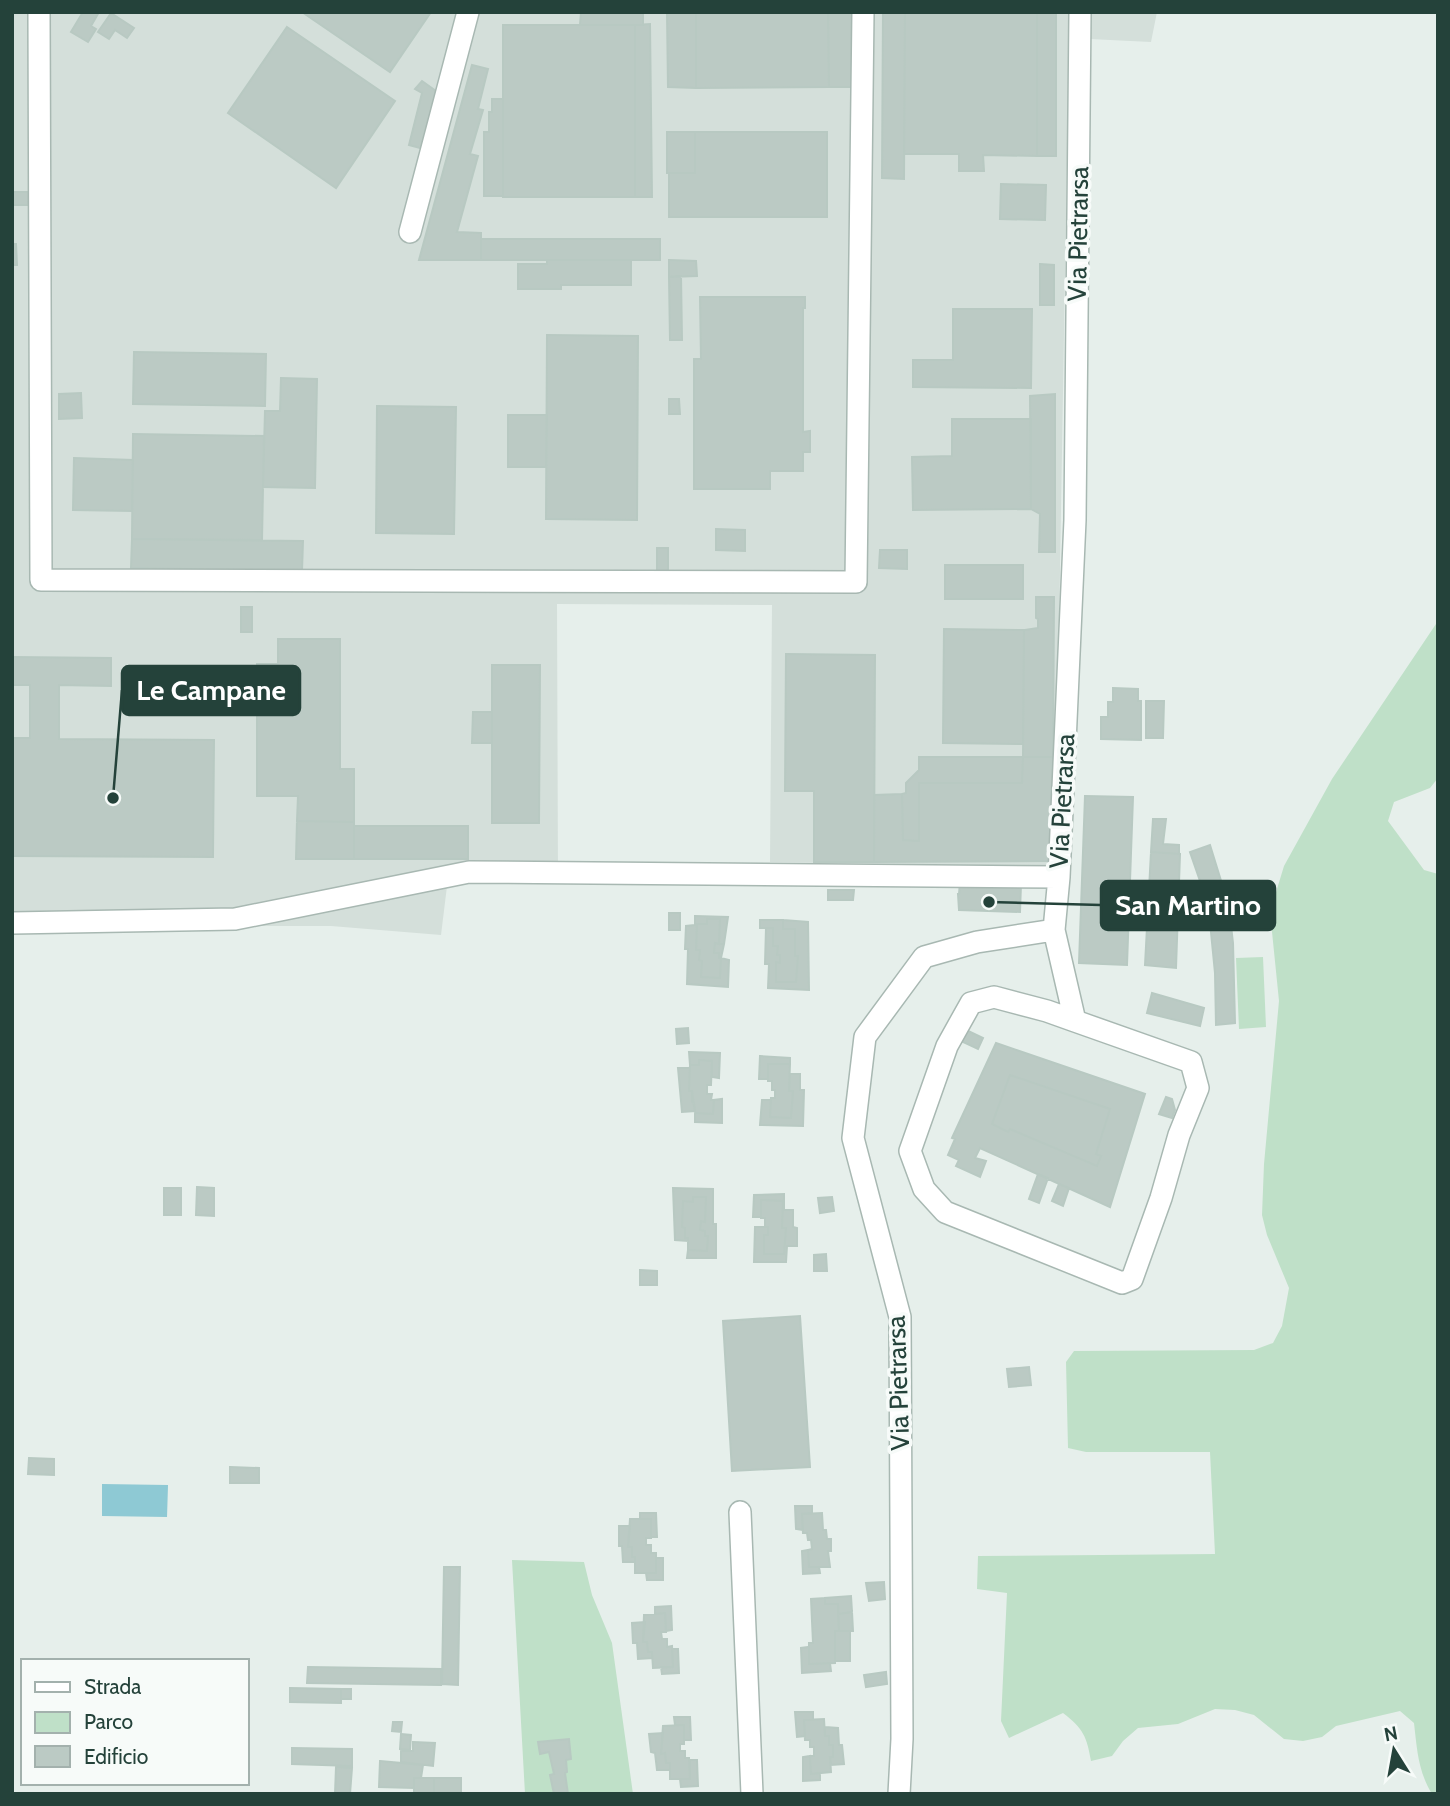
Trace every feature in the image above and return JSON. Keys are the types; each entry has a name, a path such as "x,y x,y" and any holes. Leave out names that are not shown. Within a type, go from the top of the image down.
{"street":[{"path":"39,12 41,580 856,582 863,12"},
{"path":"410,232 468,12"},
{"name":"Via Pietrarsa","path":"899,1794 902,1739 900,1317 853,1138 864,1037 924,957 977,942 1054,930 1059,877 1075,520 1080,12"},
{"path":"12,923 235,919 469,872 1059,877"},
{"path":"1054,930 1075,1021"},
{"path":"994,997 1075,1021 1191,1062 1199,1088 1179,1135 1161,1198 1132,1279 1122,1283 945,1212 923,1189 909,1151 947,1046 971,1003 994,997"},
{"path":"740,1512 752,1794"}],"shaded area":[{"path":"12,12 1157,12 1151,42 1069,38 1055,866 770,862 772,605 557,604 558,880 448,878 441,935 331,926 12,926"}],"green space":[{"path":"1438,621 1438,778 1430,788 1394,802 1388,821 1424,870 1438,874 1438,1794 1432,1794 1424,1777 1414,1723 1400,1711 1336,1726 1322,1737 1303,1741 1284,1739 1254,1715 1215,1709 1178,1724 1138,1728 1123,1741 1112,1756 1091,1761 1083,1734 1063,1713 1009,1738 1001,1721 1007,1593 977,1589 978,1556 1215,1554 1210,1452 1086,1452 1068,1448 1066,1362 1074,1351 1254,1350 1273,1343 1282,1326 1289,1288 1267,1235 1262,1215 1279,1001 1270,912 1284,866 1332,779"},
{"path":"1263,957 1266,1027 1239,1029 1236,958"},
{"path":"512,1560 584,1562 592,1595 612,1643 633,1794 525,1794"}],"water":[{"path":"102,1484 168,1485 167,1517 102,1516"}],"building":[{"path":"83,12 99,12 91,26 96,29 88,42 71,32"},
{"path":"302,12 431,12 390,72"},
{"path":"581,12 643,12 643,25 580,25"},
{"path":"667,12 696,12 696,88 668,87"},
{"path":"696,12 828,12 829,87 696,88"},
{"path":"828,12 852,12 852,87 829,87"},
{"path":"883,12 905,12 904,179 882,178"},
{"path":"905,12 1037,12 1037,156 983,155 984,171 959,171 959,154 904,154"},
{"path":"1037,12 1056,12 1056,156 1037,156"},
{"path":"111,13 134,28 127,38 115,30 109,39 98,32"},
{"path":"650,24 652,197 635,197 635,25"},
{"path":"503,25 635,25 635,197 503,197"},
{"path":"287,27 395,101 336,188 228,113"},
{"path":"472,65 488,69 478,109 483,110 470,154 478,156 457,232 481,233 481,260 419,260"},
{"path":"422,81 440,94 424,149 409,145 422,93 415,89"},
{"path":"492,99 503,99 503,196 484,196 484,132 489,132"},
{"path":"667,132 695,132 695,173 667,173"},
{"path":"695,132 827,132 827,217 669,217 669,173 695,173"},
{"path":"1001,184 1046,185 1045,220 1000,219"},
{"path":"12,192 28,192 28,205 12,205"},
{"path":"481,239 660,239 660,260 481,260"},
{"path":"12,244 16,244 17,265 12,265"},
{"path":"547,260 631,260 631,285 561,285 561,289 518,289 518,264 547,264"},
{"path":"669,260 696,261 697,276 669,277"},
{"path":"1040,264 1054,265 1054,305 1040,305"},
{"path":"681,276 682,340 670,340 669,277"},
{"path":"700,297 805,297 803,432 810,431 810,452 803,452 803,471 770,471 770,489 694,489 694,359 701,359"},
{"path":"953,309 1032,309 1031,388 913,387 913,360 953,360"},
{"path":"547,335 638,336 637,520 546,519"},
{"path":"134,352 266,354 265,406 133,404"},
{"path":"281,378 317,379 315,488 263,487 265,411 280,411"},
{"path":"81,393 82,418 59,419 59,394"},
{"path":"1055,394 1055,552 1039,552 1040,514 1031,509 1030,396"},
{"path":"669,399 679,399 680,414 669,414"},
{"path":"377,406 456,407 454,534 376,533"},
{"path":"508,415 547,415 546,467 508,467"},
{"path":"952,419 1031,419 1031,509 913,510 912,457 952,456"},
{"path":"133,434 264,436 262,540 132,539"},
{"path":"74,458 133,460 132,511 73,510"},
{"path":"716,529 745,530 745,551 716,550"},
{"path":"132,539 303,541 302,571 131,568"},
{"path":"657,548 668,548 668,574 657,574"},
{"path":"880,550 907,550 907,569 879,568"},
{"path":"945,565 1023,565 1023,599 945,599"},
{"path":"1036,597 1054,597 1053,757 1023,757 1024,630 1038,628"},
{"path":"241,607 252,607 252,632 241,632"},
{"path":"944,629 1024,630 1023,744 943,743"},
{"path":"278,639 340,639 340,769 354,769 354,822 297,821 298,796 257,796 257,664 278,664"},
{"path":"786,654 875,655 874,862 814,862 814,791 785,791"},
{"path":"12,657 111,658 111,686 59,685 59,739 214,740 213,857 12,856 12,738 30,738 30,685 12,685"},
{"path":"492,665 540,665 539,823 492,823"},
{"path":"1113,688 1138,689 1138,701 1141,701 1141,740 1101,739 1101,717 1108,717 1108,702 1113,702"},
{"path":"1146,701 1164,701 1163,738 1146,738"},
{"path":"473,712 492,712 492,743 472,743"},
{"path":"919,757 1023,757 1022,783 919,783 919,841 903,840 902,794 906,793 906,783 919,770"},
{"path":"1023,757 1053,757 1051,861 874,862 874,795 902,794 903,840 919,841 919,783 1022,783"},
{"path":"1085,796 1133,797 1127,965 1079,963"},
{"path":"1153,819 1166,819 1163,844 1179,845 1179,854 1151,852"},
{"path":"297,821 354,822 354,859 296,859"},
{"path":"354,826 468,826 468,859 354,859"},
{"path":"1210,845 1226,897 1208,904 1190,852"},
{"path":"1151,852 1180,854 1176,968 1145,965"},
{"path":"960,882 1021,884 1020,912 959,910"},
{"path":"828,890 854,890 853,900 828,900"},
{"path":"1229,908 1233,943 1235,1023 1216,1025 1215,973 1209,912"},
{"path":"669,913 680,913 680,930 669,930"},
{"path":"695,916 728,917 724,944 719,944 720,919 707,919 707,924 697,924 696,950 700,950 701,977 720,978 721,958 729,960 728,987 687,984 686,926 695,925"},
{"path":"707,919 720,919 719,944 715,943 714,953 719,953 721,958 720,978 701,977 700,950 696,950 697,924 707,924"},
{"path":"760,920 783,920 783,929 795,929 795,956 798,956 796,982 776,982 776,962 780,963 778,946 773,946 773,928 760,928"},
{"path":"783,920 808,922 809,990 768,988 769,964 765,964 766,928 773,928 773,946 778,946 777,955 780,955 780,963 776,962 776,982 796,982 798,956 795,956 795,929 783,929"},
{"path":"715,943 724,944 721,958 719,953 714,953"},
{"path":"1152,993 1204,1008 1200,1026 1147,1013"},
{"path":"688,1028 689,1043 677,1044 676,1029"},
{"path":"966,1030 983,1038 978,1049 961,1041"},
{"path":"996,1043 1145,1094 1110,1207 980,1148 975,1158 986,1161 980,1177 956,1166 959,1160 948,1155 955,1139 952,1138","holes":["1010,1075 1110,1109 1096,1154 1101,1156 1097,1166 992,1124"]},
{"path":"689,1052 720,1053 719,1078 712,1077 712,1061 699,1060 699,1065 690,1065"},
{"path":"760,1056 790,1058 790,1064 768,1064 768,1079 759,1079"},
{"path":"699,1060 712,1061 711,1085 707,1085 707,1094 712,1094 711,1100 714,1100 713,1114 695,1113 692,1091 689,1091 690,1065 699,1065"},
{"path":"768,1064 790,1064 789,1091 793,1091 791,1118 770,1117 771,1098 775,1098 775,1090 772,1090 772,1081 768,1081"},
{"path":"678,1068 690,1068 689,1091 692,1091 695,1111 682,1112"},
{"path":"790,1074 800,1074 800,1090 804,1090 803,1126 760,1125 762,1100 771,1100 770,1117 791,1118 793,1091 789,1091"},
{"path":"1010,1075 1110,1109 1096,1154 1101,1156 1097,1166 992,1124"},
{"path":"1166,1097 1172,1099 1175,1110 1172,1118 1159,1114"},
{"path":"722,1099 722,1123 695,1122 695,1113 713,1114 714,1100"},
{"path":"1038,1174 1048,1178 1039,1203 1029,1199"},
{"path":"1059,1184 1069,1188 1063,1206 1052,1201"},
{"path":"197,1187 214,1188 214,1216 196,1215"},
{"path":"164,1188 181,1188 181,1215 164,1215"},
{"path":"673,1188 713,1189 716,1258 687,1258 688,1250 707,1251 708,1236 705,1236 705,1231 700,1230 701,1221 705,1222 706,1197 693,1197 693,1202 683,1201 682,1227 685,1228 685,1238 688,1238 688,1241 675,1240"},
{"path":"784,1194 784,1210 793,1210 797,1246 787,1246 786,1262 754,1262 755,1227 768,1227 768,1235 764,1235 764,1254 784,1254 786,1228 782,1228 783,1201 761,1200 761,1217 753,1217 754,1195"},
{"path":"693,1197 706,1197 705,1222 701,1221 700,1230 705,1231 705,1236 708,1236 707,1251 688,1250 688,1238 685,1238 685,1228 682,1227 683,1201 693,1202"},
{"path":"832,1197 834,1211 820,1213 818,1198"},
{"path":"761,1200 783,1201 782,1228 786,1228 784,1254 764,1254 764,1235 768,1235 768,1227 765,1227 765,1218 761,1218"},
{"path":"826,1254 827,1271 814,1271 814,1255"},
{"path":"640,1270 657,1271 657,1285 640,1285"},
{"path":"800,1316 810,1467 732,1471 723,1321"},
{"path":"1029,1367 1031,1385 1009,1387 1007,1369"},
{"path":"29,1458 54,1459 54,1475 28,1474"},
{"path":"230,1467 259,1468 259,1483 230,1483"},
{"path":"795,1506 812,1506 812,1513 802,1514 803,1530 796,1529"},
{"path":"640,1513 656,1513 657,1537 651,1537 651,1519 640,1519"},
{"path":"822,1513 823,1530 826,1530 827,1539 831,1539 831,1551 828,1551 830,1567 809,1567 808,1550 812,1549 811,1540 808,1540 807,1533 803,1533 802,1514"},
{"path":"630,1519 651,1519 651,1538 646,1538 646,1545 651,1545 651,1553 656,1553 656,1573 635,1573 635,1557 632,1557 632,1547 628,1547"},
{"path":"619,1526 630,1526 628,1547 632,1547 635,1562 623,1562 622,1546 619,1546"},
{"path":"808,1550 809,1567 819,1567 820,1573 803,1574 802,1551"},
{"path":"656,1558 663,1558 663,1580 647,1580 646,1573 656,1573"},
{"path":"444,1567 460,1567 458,1685 442,1684"},
{"path":"884,1582 885,1599 869,1601 866,1583"},
{"path":"851,1596 852,1612 838,1614 838,1604 825,1604 825,1598"},
{"path":"825,1598 825,1604 838,1604 839,1631 835,1631 835,1663 809,1664 809,1643 813,1643 811,1599"},
{"path":"671,1606 672,1630 666,1631 665,1613 655,1614 655,1607"},
{"path":"852,1612 853,1631 839,1631 838,1614"},
{"path":"665,1613 666,1632 661,1632 662,1639 667,1639 667,1647 672,1646 673,1667 653,1668 652,1652 648,1652 647,1642 643,1642 644,1615"},
{"path":"645,1622 643,1642 647,1642 652,1658 638,1659 637,1643 633,1643 632,1623"},
{"path":"835,1631 850,1631 850,1661 835,1661"},
{"path":"809,1647 809,1664 830,1663 831,1671 802,1673 801,1648"},
{"path":"672,1649 678,1649 679,1673 662,1674 661,1667 673,1667"},
{"path":"308,1667 441,1669 441,1685 307,1683"},
{"path":"886,1672 887,1684 866,1687 864,1675"},
{"path":"290,1688 341,1689 341,1703 290,1702"},
{"path":"341,1689 351,1689 351,1699 341,1699"},
{"path":"795,1712 813,1712 813,1720 804,1720 805,1736 797,1737"},
{"path":"674,1717 690,1717 691,1740 684,1740 684,1725 675,1725"},
{"path":"824,1719 825,1736 829,1736 829,1745 833,1745 833,1757 830,1757 831,1772 811,1774 810,1756 814,1756 814,1747 810,1747 810,1740 805,1740 804,1720"},
{"path":"393,1722 402,1722 401,1732 392,1731"},
{"path":"684,1725 684,1744 680,1744 680,1751 685,1751 685,1758 689,1758 690,1779 670,1779 670,1763 666,1763 665,1753 661,1754 663,1726"},
{"path":"825,1727 838,1728 844,1764 831,1765 833,1745 829,1745 829,1736 825,1736"},
{"path":"663,1733 661,1754 665,1753 670,1770 657,1770 655,1753 651,1752 649,1734"},
{"path":"401,1734 411,1735 410,1750 400,1749"},
{"path":"569,1739 571,1759 566,1760 565,1773 568,1794 554,1794 550,1775 554,1774 549,1752 540,1754 538,1742"},
{"path":"413,1742 435,1743 433,1766 401,1762 401,1751 413,1751"},
{"path":"292,1748 352,1749 352,1766 292,1764"},
{"path":"810,1756 811,1774 820,1773 820,1780 803,1781 803,1757"},
{"path":"690,1760 697,1760 698,1786 681,1787 680,1779 690,1779"},
{"path":"380,1761 423,1765 421,1778 414,1778 414,1788 379,1787"},
{"path":"336,1767 352,1768 350,1794 335,1794"},
{"path":"414,1778 434,1778 434,1794 414,1794"},
{"path":"434,1778 461,1778 461,1794 434,1794"}],"place":[{"name":"Le Campane","path":"113,798"},
{"name":"San Martino","path":"989,902"}]}
